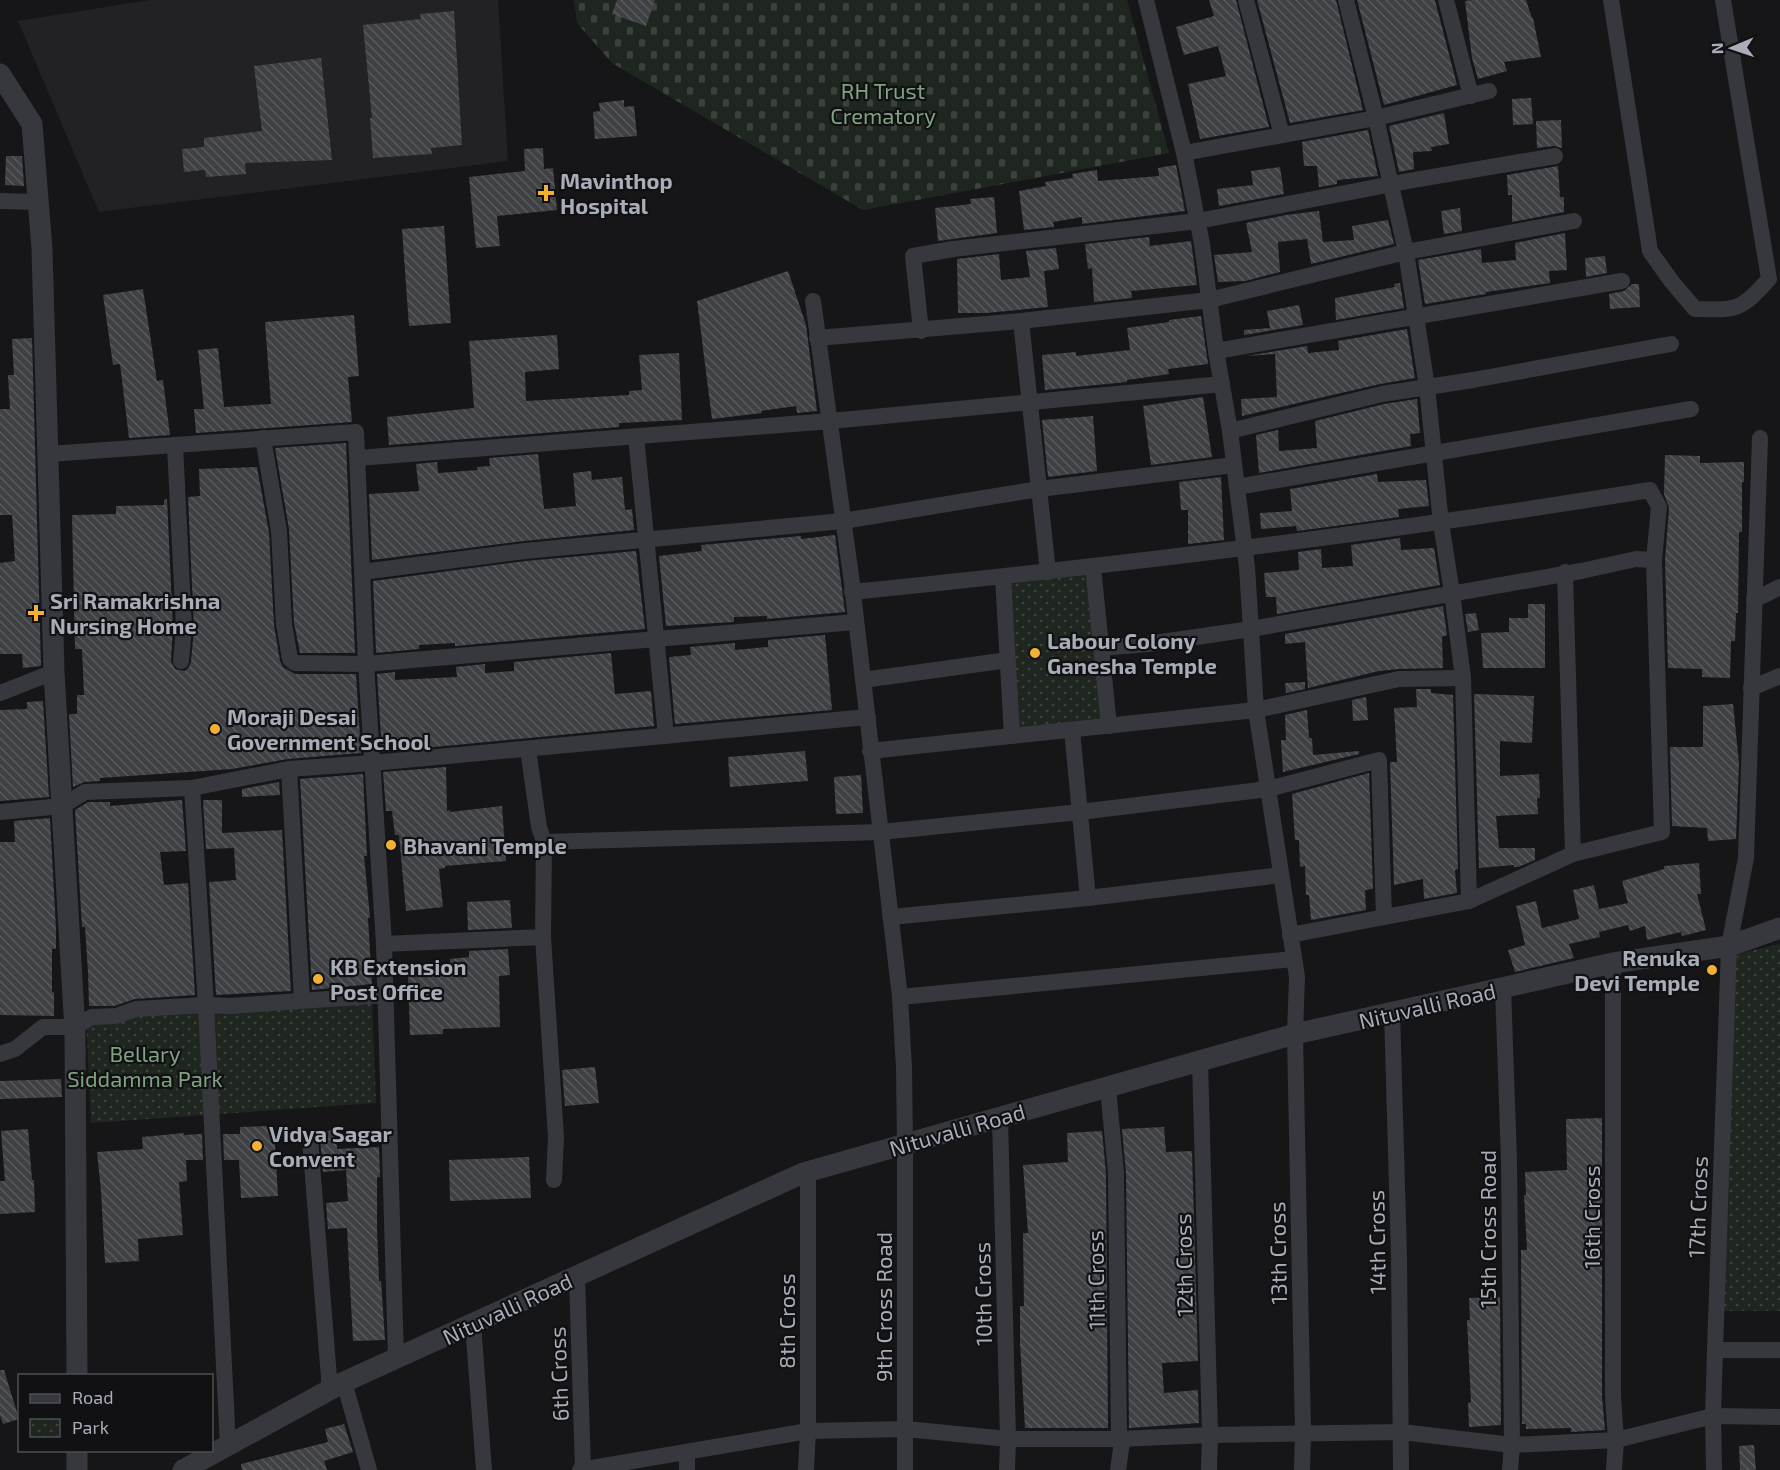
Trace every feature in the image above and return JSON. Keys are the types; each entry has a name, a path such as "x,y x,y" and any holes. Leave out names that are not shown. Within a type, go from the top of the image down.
{"street":[{"name":"13th Cross","path":"1146,0 1184,153 1202,244 1216,351 1230,431 1244,546 1256,710 1296,977 1302,1470"},
{"path":"1246,0 1282,135"},
{"path":"1346,0 1376,118 1406,252 1427,387 1441,523 1463,678 1469,901"},
{"path":"1446,0 1471,96"},
{"path":"1611,0 1650,251 1695,309 1727,310 1748,302 1769,279 1723,0"},
{"path":"0,74 32,124 42,249 54,672 74,1027 77,1374"},
{"path":"1184,153 1376,118 1489,91"},
{"path":"921,331 913,256 1197,221 1555,156"},
{"path":"0,201 38,202"},
{"path":"817,338 921,331 1209,300 1406,252 1574,221"},
{"path":"1216,351 1622,281"},
{"name":"9th Cross Road","path":"813,301 831,421 868,717 870,751 900,998 905,1144 905,1470"},
{"path":"1021,321 1048,572"},
{"path":"1230,431 1382,394 1671,344"},
{"path":"358,458 1030,404 1222,384"},
{"path":"1237,487 1691,410"},
{"path":"49,454 356,432 366,664 384,944 396,1359"},
{"path":"636,436 666,736"},
{"path":"263,438 279,531 284,624 290,659 295,663 366,664 855,622"},
{"name":"17th Cross","path":"1714,1470 1713,1416 1729,946 1746,858 1760,438"},
{"path":"175,445 184,628 181,661"},
{"path":"362,572 525,551 843,520 1039,489 1234,465"},
{"path":"852,592 1093,567 1244,546 1441,523 1650,490 1659,507 1654,560 1662,832 1573,854 1469,901 1290,935"},
{"path":"1101,648 1148,644 1251,629 1581,571 1636,559 1654,560"},
{"path":"1093,567 1109,726"},
{"path":"1565,572 1573,854"},
{"path":"1003,577 1012,736"},
{"path":"1754,600 1780,586"},
{"path":"862,680 1008,660"},
{"path":"0,693 54,672"},
{"path":"1751,688 1780,676"},
{"path":"870,751 1256,710 1399,679 1463,678"},
{"path":"0,812 62,806 85,792 192,788 289,769 868,717"},
{"path":"1072,730 1088,898"},
{"path":"528,749 539,827 544,842 543,937 556,1137 554,1180"},
{"path":"544,842 881,832 1080,812 1268,789 1379,760 1384,917"},
{"path":"289,769 302,1000"},
{"path":"192,788 206,1005 228,1446"},
{"path":"891,917 1088,898 1281,875"},
{"name":"Nituvalli Road","path":"183,1470 337,1386 808,1172 1295,1034 1613,963 1729,946 1780,928"},
{"path":"384,944 543,937"},
{"path":"900,998 1294,959"},
{"name":"16th Cross","path":"1613,963 1613,1396 1616,1440 1614,1470"},
{"name":"15th Cross Road","path":"1503,988 1509,1161 1512,1445 1510,1470"},
{"path":"0,1054 15,1049 43,1027 74,1027 92,1017 116,1016 136,1009 230,1006 386,995"},
{"name":"14th Cross","path":"1392,1012 1399,1256 1401,1470"},
{"name":"12th Cross","path":"1200,1060 1209,1470"},
{"name":"11th Cross","path":"1108,1088 1116,1173 1119,1439 1122,1442 1118,1470"},
{"name":"10th Cross","path":"1000,1117 1007,1470"},
{"path":"310,1139 337,1386 369,1470"},
{"name":"8th Cross","path":"806,1470 808,1172"},
{"name":"6th Cross","path":"577,1276 582,1470"},
{"path":"473,1324 484,1470"},
{"path":"1715,1350 1780,1350"},
{"path":"582,1470 808,1431 906,1429 1008,1439 1119,1439 1402,1432 1512,1445 1616,1440 1713,1416 1780,1417"},
{"path":"77,1452 77,1470"},
{"path":"687,1452 687,1470"}],"shaded area":[{"path":"150,0 498,0 508,161 99,212 18,21"}],"green space":[{"name":"RH Trust Crematory","path":"574,0 1127,0 1169,153 863,210 612,63 577,23"},
{"path":"1093,567 1109,726 1012,736 1003,577"},
{"path":"1780,944 1780,1311 1718,1311 1731,1025 1737,954"},
{"name":"Bellary Siddamma Park","path":"372,999 376,1103 91,1123 86,1015"}],"building":[{"path":"617,0 655,0 646,26 612,14"},
{"path":"1209,0 1236,0 1269,127 1200,139 1188,84 1226,76 1218,46 1184,55 1176,27 1214,16"},
{"path":"1257,0 1336,0 1363,110 1290,123"},
{"path":"1357,0 1435,0 1457,85 1384,105"},
{"path":"1526,0 1533,18 1541,57 1504,62 1507,71 1478,79 1472,58 1465,1"},
{"path":"454,11 462,145 431,148 432,154 373,158 370,118 372,118 363,25 421,19 420,14"},
{"path":"321,58 332,160 245,163 246,174 206,177 205,170 184,172 182,149 204,147 204,138 262,131 254,66"},
{"path":"1531,98 1533,124 1513,125 1512,99"},
{"path":"624,100 624,107 634,106 637,136 595,139 593,112 600,111 599,103"},
{"path":"1444,113 1449,144 1431,147 1432,151 1413,152 1414,169 1399,172 1389,126"},
{"path":"1561,120 1562,148 1554,146 1537,148 1536,121"},
{"path":"1368,130 1378,176 1337,180 1337,184 1319,187 1317,166 1304,166 1302,142"},
{"path":"543,148 544,169 553,168 557,210 497,216 500,246 476,248 469,177 525,171 524,149"},
{"path":"6,156 22,156 24,186 5,185"},
{"path":"1176,165 1185,211 1082,224 1082,217 1053,222 1054,227 1024,230 1019,191 1046,186 1045,182 1073,178 1072,174 1097,170 1098,181 1159,176 1158,168"},
{"path":"1558,166 1560,197 1564,197 1564,212 1512,222 1512,195 1508,195 1507,175"},
{"path":"1280,167 1284,194 1219,206 1217,189 1253,185 1251,171"},
{"path":"994,197 997,233 938,241 935,208 971,204 970,199"},
{"path":"1460,208 1462,231 1444,234 1441,211"},
{"path":"1319,211 1323,242 1354,240 1352,226 1388,220 1394,244 1311,264 1307,239 1278,242 1280,272 1245,281 1218,282 1214,255 1252,252 1246,223"},
{"path":"444,226 451,323 409,326 402,229"},
{"path":"1565,233 1567,270 1549,271 1550,283 1425,304 1418,260 1481,249 1482,263 1516,260 1515,243"},
{"path":"1149,237 1150,246 1191,241 1197,285 1131,291 1132,298 1094,302 1092,268 1088,269 1085,244"},
{"path":"1056,248 1059,269 1044,271 1048,307 986,313 958,313 957,259 999,254 1001,280 1030,277 1026,251"},
{"path":"1605,256 1607,273 1586,277 1585,258"},
{"path":"788,271 806,325 817,411 797,413 796,406 712,419 697,301"},
{"path":"1400,283 1404,308 1336,320 1335,298 1395,287 1394,284"},
{"path":"1632,284 1639,284 1640,307 1610,309 1609,294 1624,291"},
{"path":"143,289 157,381 163,380 170,435 129,438 120,364 113,365 103,295"},
{"path":"1299,305 1303,325 1244,335 1244,330 1270,328 1267,311"},
{"path":"354,315 359,376 348,377 352,422 196,433 194,409 204,409 198,350 218,348 224,407 271,404 265,322"},
{"path":"1201,316 1208,364 1168,369 1169,374 1127,380 1127,382 1045,390 1042,355 1076,352 1076,356 1130,350 1127,328"},
{"path":"1407,329 1415,378 1242,416 1241,399 1277,397 1275,354 1246,356 1307,346 1308,353 1339,350 1338,341"},
{"path":"557,335 559,369 525,372 526,401 629,395 629,391 642,390 639,355 679,353 682,420 619,423 619,427 389,445 387,417 474,408 469,341"},
{"path":"32,338 41,666 23,668 22,654 0,654 0,563 15,561 12,515 0,515 0,409 10,409 8,375 14,375 12,339"},
{"path":"1203,397 1212,457 1151,465 1143,406"},
{"path":"1417,399 1420,433 1410,434 1411,446 1259,473 1256,435 1278,430 1279,451 1317,448 1315,421 1384,404"},
{"path":"1093,416 1097,471 1048,477 1042,420"},
{"path":"346,443 355,653 300,653 294,623 289,529 275,448"},
{"path":"538,454 544,509 576,506 573,473 591,471 592,480 622,477 625,510 632,509 634,530 372,560 369,494 419,491 416,464 437,462 438,473 478,470 477,467 490,466 489,458"},
{"path":"1665,455 1700,456 1700,463 1744,462 1742,532 1739,532 1738,613 1736,613 1735,641 1731,641 1730,678 1702,677 1702,669 1668,668 1665,560 1669,508 1664,494"},
{"path":"257,467 269,532 274,625 280,661 283,667 295,674 356,674 361,753 288,759 232,769 100,778 100,781 84,782 73,787 69,714 77,714 77,695 84,695 82,649 75,649 72,515 116,514 116,506 164,505 164,500 167,499 173,628 171,661 175,669 185,671 191,662 194,628 188,497 200,496 199,469"},
{"path":"1377,474 1378,482 1426,480 1429,506 1398,509 1399,517 1350,524 1297,531 1296,526 1261,529 1260,513 1292,511 1290,489"},
{"path":"1221,477 1224,540 1188,544 1188,510 1181,510 1179,482"},
{"path":"835,535 845,612 767,619 767,616 734,617 734,622 666,626 659,556 702,551 701,545"},
{"path":"1400,538 1401,550 1434,548 1440,585 1277,614 1276,597 1266,597 1264,573 1299,570 1298,552 1321,549 1322,568 1353,566 1351,545"},
{"path":"636,551 645,629 455,646 455,643 419,645 419,649 376,653 373,581 526,561"},
{"path":"1528,604 1545,604 1545,668 1483,668 1481,633 1509,632 1509,618 1528,618"},
{"path":"1443,606 1447,635 1442,637 1443,668 1379,671 1308,688 1305,642 1285,644 1285,634"},
{"path":"1476,613 1479,630 1468,632 1465,614"},
{"path":"825,635 832,710 675,724 669,657 691,655 690,647 735,643 735,650 768,647 768,640"},
{"path":"611,653 615,694 651,691 654,726 382,752 377,674 395,672 395,680 457,677 456,667 485,664 485,673 514,671 514,662"},
{"path":"1305,682 1305,689 1286,693 1285,683"},
{"path":"1416,689 1431,689 1431,693 1453,695 1457,893 1424,899 1423,879 1394,885 1390,762 1397,762 1394,708 1417,707"},
{"path":"1474,694 1534,696 1532,743 1500,741 1500,776 1539,774 1538,814 1496,816 1499,848 1535,848 1535,860 1518,867 1514,865 1479,868"},
{"path":"1366,697 1368,720 1353,721 1352,700"},
{"path":"43,701 49,797 0,801 0,710 27,709 27,702"},
{"path":"1733,704 1739,763 1736,839 1708,841 1707,828 1672,826 1670,747 1703,747 1703,706"},
{"path":"1307,710 1313,755 1359,751 1359,754 1283,772 1281,740 1286,740 1285,715"},
{"path":"805,751 808,781 730,787 728,757"},
{"path":"446,767 447,811 502,806 506,861 445,866 439,869 443,907 406,911 399,835 395,835 392,811 386,811 383,772"},
{"path":"1369,773 1373,889 1365,890 1366,910 1311,920 1309,895 1306,895 1305,866 1300,867 1299,840 1295,840 1292,794"},
{"path":"363,774 367,856 364,856 370,917 368,918 372,984 312,990 300,779"},
{"path":"861,775 863,813 836,814 834,777"},
{"path":"279,782 280,795 242,797 242,789"},
{"path":"182,800 186,851 160,852 164,885 188,883 195,995 135,999 114,1006 89,1006 75,810 88,802 110,802 110,806"},
{"path":"203,800 222,800 222,833 282,830 291,991 216,995 209,882 236,880 234,848 206,849"},
{"path":"50,818 56,929 56,949 52,949 54,1016 0,1015 0,842 15,842 14,821"},
{"path":"1699,863 1701,894 1697,894 1706,930 1682,936 1681,932 1647,940 1645,926 1630,931 1628,925 1599,932 1600,937 1569,944 1574,958 1515,972 1508,950 1525,945 1516,906 1536,901 1542,928 1579,919 1573,890 1594,885 1599,909 1628,903 1622,881 1664,869 1664,866"},
{"path":"510,900 512,928 468,930 467,902"},
{"path":"508,949 510,975 499,976 500,1027 443,1029 443,1034 410,1035 408,975 451,974 450,959 469,957 469,951"},
{"path":"595,1067 599,1103 565,1106 562,1070"},
{"path":"61,1079 62,1097 0,1099 0,1081"},
{"path":"1602,1118 1602,1396 1605,1430 1571,1432 1571,1428 1526,1429 1526,1424 1522,1424 1521,1250 1527,1250 1525,1172 1567,1170 1566,1119"},
{"path":"274,1126 278,1196 241,1198 239,1160 224,1160 223,1134 240,1134 240,1127"},
{"path":"1164,1127 1166,1152 1192,1151 1198,1361 1162,1363 1164,1393 1198,1390 1199,1423 1129,1428 1126,1173 1122,1129"},
{"path":"28,1129 35,1212 0,1214 0,1181 5,1181 1,1131"},
{"path":"336,1130 337,1149 379,1147 377,1230 385,1340 353,1341 347,1228 328,1229 326,1203 348,1201 346,1170 323,1172 320,1138 317,1132"},
{"path":"1102,1131 1106,1174 1108,1428 1025,1428 1020,1306 1024,1306 1023,1233 1028,1233 1023,1165 1068,1162 1067,1133"},
{"path":"184,1133 184,1135 202,1134 203,1160 186,1160 187,1181 179,1182 183,1235 138,1239 139,1261 105,1263 97,1152 143,1149 142,1137"},
{"path":"529,1157 531,1198 450,1201 449,1160"},
{"path":"1500,1297 1501,1425 1469,1427 1468,1403 1471,1402 1467,1320 1470,1320 1469,1298"},
{"path":"0,1370 4,1370 18,1419 3,1424 0,1415"},
{"path":"344,1424 353,1452 324,1461 327,1470 242,1470 241,1464 328,1442 325,1429"},
{"path":"1754,1445 1756,1470 1740,1470 1739,1446"}],"place":[{"name":"Mavinthop Hospital","path":"546,193"},
{"name":"Sri Ramakrishna Nursing Home","path":"36,613"},
{"name":"Labour Colony Ganesha Temple","path":"1035,653"},
{"name":"Moraji Desai Government School","path":"215,729"},
{"name":"Bhavani Temple","path":"391,845"},
{"name":"Renuka Devi Temple","path":"1712,970"},
{"name":"KB Extension Post Office","path":"318,979"},
{"name":"Vidya Sagar Convent","path":"257,1146"}]}
